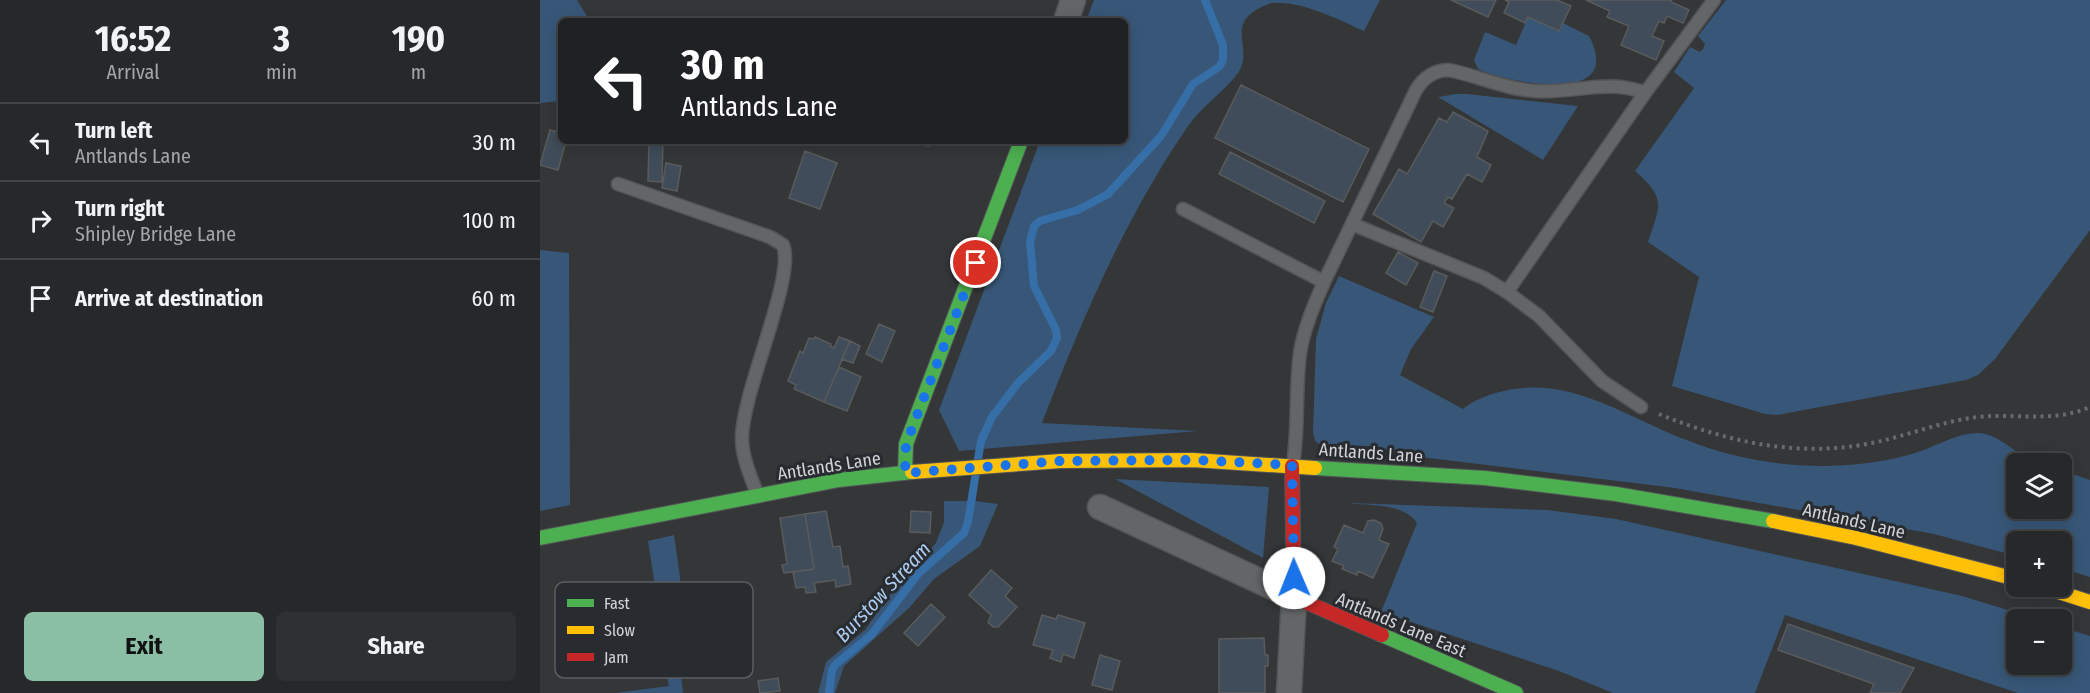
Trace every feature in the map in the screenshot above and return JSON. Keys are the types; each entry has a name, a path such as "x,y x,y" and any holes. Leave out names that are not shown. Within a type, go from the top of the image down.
{"main road":[{"path":"905,473 906,444 1020,144"},
{"name":"Antlands Lane","path":"540,538 839,480 1005,464 1061,461 1193,460 1485,478 1616,494 1732,513 1856,538 2006,576"},
{"path":"1292,465 1294,597"},
{"path":"2072,596 2090,602"},
{"name":"Antlands Lane East","path":"1294,597 1516,693"}],"street":[{"path":"1067,18 1073,0"},
{"path":"1100,507 1294,597 1289,693"}],"lane":[{"path":"1507,292 1645,93 1714,0"},
{"path":"1292,465 1298,433 1300,354 1308,322 1324,282 1416,90 1432,73 1449,70 1510,87 1535,91 1565,92 1614,86 1635,88 1645,93"},
{"path":"618,184 770,237 783,245 785,254 783,275 747,397 743,425 744,456 759,497"},
{"path":"1183,209 1324,282"},
{"path":"1352,224 1485,279 1507,292 1539,316 1602,381 1641,407"}],"path":[{"path":"1641,407 1703,430 1758,444 1795,450 1871,444 1964,419 2059,416 2077,413 2090,407"}],"shaded area":[{"path":"540,0 577,0 588,18 558,18 558,101 540,103"},
{"path":"1094,0 1380,0 1364,31 1319,11 1294,4 1271,3 1255,10 1246,18 1242,27 1243,54 1238,73 1188,126 1144,197 1106,270 1042,423 1198,431 959,451 939,410 1039,144 1128,144 1128,18 1087,18"},
{"path":"1726,0 2090,0 2090,230 1995,359 1978,375 1966,380 1776,415 1765,414 1672,386 1699,277 1648,242 1656,219 1658,203 1652,189 1635,171 1694,88 1674,72 1690,47 1700,52 1703,49 1705,44 1698,36"},
{"path":"1528,17 1558,31 1563,23 1589,36 1596,60 1591,74 1579,81 1544,84 1505,78 1478,69 1474,60 1485,32 1516,45"},
{"path":"1456,94 1578,106 1543,160 1438,97"},
{"path":"540,250 569,253 570,505 540,511"},
{"path":"1339,276 1434,317 1411,349 1400,375 1463,409 1477,400 1498,392 1549,388 1593,399 1676,436 1714,450 1758,460 1801,465 1844,465 1887,460 1916,453 1969,434 1978,433 1990,436 2019,453 2006,453 2006,519 2072,519 2072,474 2090,480 2090,577 2072,571 2072,531 2006,531 2006,553 1934,534 1675,488 1421,457 1369,446 1321,445 1316,442 1313,434 1316,339 1326,303"},
{"path":"1115,479 1269,487 1263,558"},
{"path":"944,501 998,504 980,546 934,579 909,608 844,666 835,693 818,693 826,662 865,630 889,596 936,543 944,522"},
{"path":"1349,503 1547,510 1616,519 1962,596 2006,609 2006,675 2072,675 2072,630 2090,636 2090,693 2018,693 1785,615 1755,693 1613,693 1559,671 1381,612 1417,523 1404,512 1376,505"},
{"path":"674,535 680,582 654,582 648,541"},
{"path":"667,678 681,678 683,693 615,693 669,686"}],"building":[{"path":"1451,0 1496,0 1488,17"},
{"path":"1505,0 1557,0 1571,6 1559,31 1528,17 1525,23 1504,13 1509,2"},
{"path":"1586,0 1672,0 1671,2 1689,10 1683,23 1667,16 1664,23 1659,21 1652,36 1664,41 1656,60 1621,45 1629,26 1607,17 1610,11"},
{"path":"1241,85 1369,149 1343,202 1215,138"},
{"path":"1453,112 1488,131 1477,157 1491,165 1482,182 1467,174 1452,199 1448,197 1444,203 1454,208 1443,227 1433,221 1421,242 1373,214 1399,169 1407,174 1439,118 1447,122"},
{"path":"550,130 558,132 558,144 565,144 558,170 540,165"},
{"path":"649,144 663,144 662,182 648,181"},
{"path":"805,151 837,163 820,209 789,198"},
{"path":"1230,152 1325,201 1314,223 1219,174"},
{"path":"666,163 681,166 677,191 662,188"},
{"path":"1398,252 1418,263 1406,285 1386,273"},
{"path":"1434,271 1447,276 1433,312 1420,307"},
{"path":"879,324 895,331 882,362 866,354"},
{"path":"815,337 831,344 830,346 834,348 839,337 850,341 824,402 794,389 796,385 788,381 800,351 803,353 809,338 814,339"},
{"path":"850,341 860,346 853,363 842,359"},
{"path":"839,367 861,377 847,411 824,402"},
{"path":"826,511 833,547 840,546 843,567 848,566 851,584 836,587 835,580 814,583 816,592 806,593 805,587 796,588 793,572 814,569 805,514"},
{"path":"911,511 931,512 930,533 910,532"},
{"path":"805,514 814,569 784,573 782,565 787,564 780,518"},
{"path":"1374,520 1381,523 1383,529 1379,540 1389,544 1373,578 1358,571 1357,575 1342,569 1344,566 1332,561 1338,549 1334,547 1344,525 1363,533 1368,521"},
{"path":"991,570 1012,588 1005,596 1017,607 998,627 993,627 988,622 991,615 969,595"},
{"path":"931,604 945,617 918,646 904,633"},
{"path":"1042,615 1056,619 1058,615 1085,623 1074,658 1063,654 1061,662 1050,658 1053,650 1033,645"},
{"path":"1788,624 1914,668 1900,693 1870,693 1874,684 1778,650"},
{"path":"1264,638 1265,655 1268,655 1268,666 1265,666 1265,693 1219,693 1219,639"},
{"path":"1100,655 1120,661 1112,690 1092,685"},
{"path":"778,678 780,691 760,693 758,681"}],"waterway":[{"name":"Burstow Stream","path":"978,459 981,441 992,417 1018,383 1051,351 1057,338 1056,330 1034,286 1030,242 1034,226 1040,221 1078,210 1108,194 1161,136 1193,84 1219,67 1223,60 1223,45 1205,0"},
{"name":"Burstow Stream","path":"829,693 832,670 836,664 872,634 918,574 964,533 968,522 976,472"}],"traffic: fast":[{"path":"905,473 906,444 1020,144"},
{"path":"1315,468 1485,478 1616,494 1773,521"},
{"path":"540,538 839,480 912,472"},
{"path":"1382,635 1516,693"}],"traffic: slow":[{"path":"912,472 1061,461 1193,460 1315,468"},
{"path":"1773,521 1856,538 2006,576"},
{"path":"2072,596 2090,602"}],"traffic: jam":[{"path":"1292,466 1294,597 1382,635"}],"route":[{"path":"976,263 906,444 905,473 1061,461 1193,460 1292,465 1294,578"}]}
